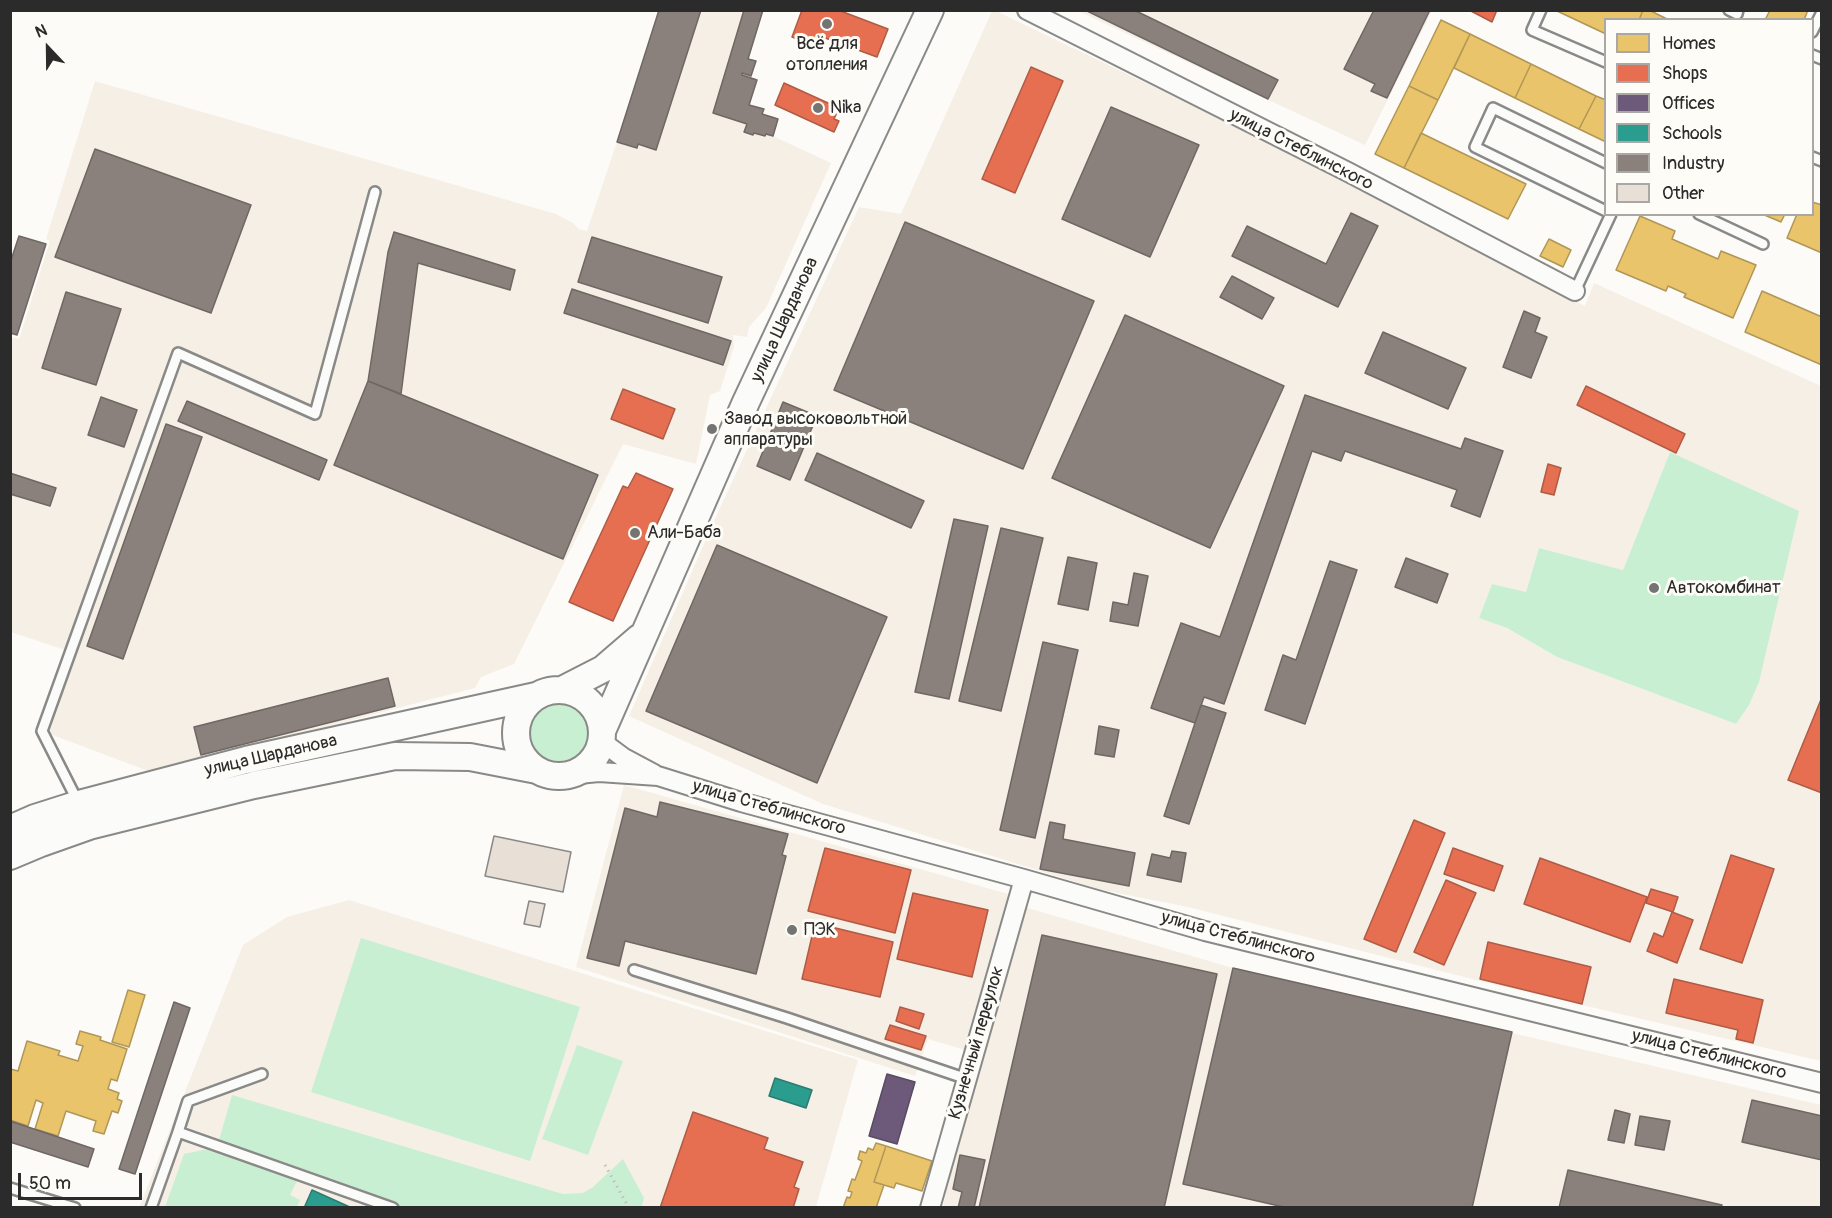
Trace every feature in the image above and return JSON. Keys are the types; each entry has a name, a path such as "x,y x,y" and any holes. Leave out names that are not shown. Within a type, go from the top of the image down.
{"main road":[{"name":"улица Шарданова","path":"601,736 746,402 930,10"},
{"path":"562,690 603,669 646,632"},
{"path":"553,690 562,690 574,692 594,708 600,719 601,736 597,753 589,763 568,775 552,775 537,770 521,754 517,744 517,722 527,703 536,696 553,690"},
{"name":"улица Шарданова","path":"10,829 35,818 79,804 246,760 536,696"},
{"name":"улица Шарданова","path":"10,856 41,843 100,824 254,785 395,756 470,757 537,770"}],"street":[{"name":"улица Стеблинского","path":"1027,10 1348,172 1575,291"},
{"path":"601,736 624,758 658,776"},
{"path":"568,775 600,772 658,776"},
{"name":"улица Стеблинского","path":"658,776 741,802 1216,934 1821,1083"},
{"name":"Кузнечный переулок","path":"930,1208 1023,879"}],"lane":[{"path":"1541,10 1532,30 1604,62"},
{"path":"1729,10 1737,14 1738,10"},
{"path":"1814,28 1821,12"},
{"path":"1604,163 1493,108 1475,147 1604,211"},
{"path":"79,804 42,731 178,353 315,414 375,192"},
{"path":"1575,291 1610,216"},
{"path":"1703,216 1763,244"},
{"path":"634,970 787,1018 967,1079"},
{"path":"151,1208 188,1101 262,1074"},
{"path":"178,1132 393,1208"},
{"path":"10,1188 75,1208"}],"path":[{"path":"605,1165 629,1208"}],"shaded area":[{"path":"659,11 763,11 748,59 756,61 751,76 742,75 757,80 750,105 764,109 763,114 778,119 773,136 831,163 766,308 749,327 747,337 733,335 734,347 720,391 710,395 696,464 623,444 514,664 481,677 475,688 151,772 42,731 71,652 11,632 10,337 19,339 50,241 46,239 95,81 556,214 579,229 587,231"},
{"path":"992,11 996,11 1225,121 1585,306 1594,283 1821,386 1821,1061 1480,981 1188,907 1102,890 823,804 629,716 714,521 859,207 901,214","holes":["1670,452 1736,724 1557,657 1507,628 1479,618 1492,584 1526,592 1539,548 1623,570"]},
{"path":"1078,11 1432,11 1365,145"},
{"name":"ПЭК","path":"624,785 1008,894 968,1051 928,1039 915,1076 576,967"},
{"path":"349,900 858,1060 816,1207 139,1208 243,945 287,917"},
{"path":"1021,906 1233,968 1821,1105 1821,1207 943,1208 953,1157"}],"green space":[{"name":"Автокомбинат","path":"1670,452 1799,511 1759,682 1749,705 1736,724 1557,657 1507,628 1479,618 1492,584 1526,592 1539,548 1623,570"},
{"path":"553,703 565,703 580,711 588,726 588,738 580,753 565,761 553,761 538,753 530,738 530,726 538,711"},
{"path":"361,938 580,1007 530,1161 311,1092"},
{"path":"577,1045 623,1061 588,1155 542,1139"},
{"path":"232,1095 563,1194 583,1193 593,1187 623,1159 644,1198 641,1208 385,1207 302,1171 290,1195 300,1200 297,1207 165,1207 184,1154 217,1147"}],"building: Homes":[{"path":"1643,10 1649,10 1665,18 1640,18"},
{"path":"1643,10 1640,18 1604,18 1604,33 1557,11"},
{"path":"1770,10 1808,10 1805,18 1766,18"},
{"path":"1441,20 1470,34 1438,100 1409,86"},
{"path":"1470,34 1531,64 1515,98 1454,68"},
{"path":"1531,64 1596,96 1579,129 1515,98"},
{"path":"1409,86 1438,100 1404,168 1375,154"},
{"path":"1596,96 1604,99 1604,141 1579,129"},
{"path":"1421,133 1526,184 1508,219 1404,168"},
{"path":"1814,203 1822,205 1822,253 1787,238 1796,216 1814,216"},
{"path":"1640,216 1675,231 1672,239 1718,259 1721,251 1756,265 1733,318 1684,297 1686,294 1668,286 1666,291 1616,270"},
{"path":"1767,216 1784,216 1781,222"},
{"path":"1549,239 1571,250 1563,267 1540,256"},
{"path":"1762,291 1822,317 1822,365 1745,332"},
{"path":"128,990 145,995 129,1047 112,1042"},
{"path":"80,1031 101,1037 100,1040 127,1049 117,1081 111,1079 108,1089 119,1093 117,1099 122,1101 118,1113 112,1111 104,1134 93,1131 96,1121 66,1111 58,1136 35,1129 43,1103 36,1100 28,1126 10,1120 10,1069 18,1071 27,1041 60,1051 58,1055 78,1061 83,1046 76,1044"},
{"path":"876,1143 886,1146 874,1182 884,1185 876,1208 843,1208 847,1197 850,1198 852,1192 848,1191 862,1161 858,1159 860,1151 866,1153 868,1148 873,1150"},
{"path":"886,1146 932,1161 922,1191 896,1183 894,1188 874,1182"}],"building: Shops":[{"path":"802,10 838,10 888,29 877,57 817,35 814,45 792,37"},
{"path":"1469,10 1497,10 1492,22"},
{"path":"1031,67 1063,81 1015,193 982,179"},
{"path":"784,83 839,108 834,119 839,121 834,132 775,105"},
{"path":"1586,386 1685,434 1676,453 1577,405"},
{"path":"623,389 675,409 663,439 611,419"},
{"path":"1548,464 1561,468 1554,495 1541,492"},
{"path":"636,473 673,489 613,621 569,602 623,486 628,488"},
{"path":"1822,697 1822,793 1788,780"},
{"path":"1414,820 1445,833 1396,952 1364,939"},
{"path":"825,848 911,870 895,933 808,911"},
{"path":"1453,848 1503,866 1494,891 1444,874"},
{"path":"1731,855 1774,869 1742,963 1700,949"},
{"path":"1540,858 1647,897 1630,942 1524,904"},
{"path":"1446,880 1476,893 1444,965 1414,952"},
{"path":"1651,889 1678,897 1673,912 1646,903"},
{"path":"913,893 988,910 972,977 897,959"},
{"path":"1672,912 1693,920 1677,963 1647,951 1654,933 1663,937"},
{"path":"815,923 893,942 880,997 802,979"},
{"path":"1488,942 1591,967 1582,1004 1480,979"},
{"path":"1674,979 1763,1000 1753,1043 1736,1039 1738,1030 1666,1013"},
{"path":"900,1007 924,1014 919,1029 896,1021"},
{"path":"890,1025 926,1036 921,1050 885,1039"},
{"path":"693,1112 768,1138 764,1149 803,1162 794,1187 799,1189 793,1208 660,1208"}],"building: Offices":[{"path":"887,1074 915,1082 897,1144 869,1136"}],"building: Schools":[{"path":"775,1078 812,1090 806,1108 769,1096"},
{"path":"312,1190 352,1208 304,1208"}],"building: Industry":[{"path":"659,10 701,10 656,150 638,144 637,148 617,142"},
{"path":"744,10 763,10 748,59 756,61 751,76 742,73 742,75 757,80 749,105 764,109 762,114 778,119 773,136 744,132 747,124 713,113"},
{"path":"1085,10 1134,10 1278,80 1268,99"},
{"path":"1374,10 1430,10 1387,98 1371,91 1375,84 1344,69"},
{"path":"1111,107 1199,145 1150,257 1062,219"},
{"path":"95,149 251,205 211,313 55,257"},
{"path":"1351,213 1378,226 1338,307 1232,256 1247,226 1326,264"},
{"path":"905,222 1094,301 1023,469 834,390"},
{"path":"394,232 515,270 510,290 418,263 401,394 368,381 388,252"},
{"path":"19,236 46,244 17,335 10,333 10,263"},
{"path":"592,237 722,277 708,323 578,282"},
{"path":"1232,276 1274,298 1262,319 1220,297"},
{"path":"572,289 731,341 723,365 564,313"},
{"path":"66,292 121,309 96,385 42,368"},
{"path":"1524,311 1540,318 1535,332 1547,337 1531,378 1503,367"},
{"path":"1125,315 1284,386 1210,548 1052,478"},
{"path":"1383,332 1466,368 1448,409 1365,373"},
{"path":"368,381 598,475 563,559 334,465"},
{"path":"1305,395 1461,449 1465,438 1503,451 1480,517 1451,506 1457,490 1345,451 1341,461 1312,451 1224,704 1204,697 1195,723 1151,708 1181,623 1220,637"},
{"path":"101,397 137,410 124,447 88,435"},
{"path":"187,401 327,460 319,480 178,421"},
{"path":"783,402 817,416 790,480 757,466"},
{"path":"166,424 202,437 123,659 87,646"},
{"path":"817,453 924,501 911,528 805,480"},
{"path":"10,473 56,488 50,506 10,494"},
{"path":"954,519 988,526 949,699 915,692"},
{"path":"1001,528 1043,538 1001,711 959,701"},
{"path":"717,545 887,617 817,783 646,711"},
{"path":"1068,557 1097,563 1088,610 1058,604"},
{"path":"1406,558 1448,574 1437,603 1395,587"},
{"path":"1330,561 1357,570 1305,724 1265,710 1283,655 1296,660"},
{"path":"1134,573 1148,576 1138,626 1110,621 1113,602 1128,605"},
{"path":"1043,642 1078,650 1035,838 1000,830"},
{"path":"388,678 395,706 201,755 194,727"},
{"path":"1201,705 1226,713 1189,824 1164,816"},
{"path":"1099,726 1119,730 1114,757 1095,754"},
{"path":"660,802 788,834 782,855 786,856 756,974 625,941 619,966 587,958 625,808 657,817"},
{"path":"1050,822 1065,825 1063,839 1135,853 1129,886 1040,869"},
{"path":"1172,851 1186,853 1181,882 1147,875 1152,854 1170,858"},
{"path":"1042,935 1217,974 1164,1208 979,1208"},
{"path":"1233,968 1512,1032 1472,1208 1288,1208 1183,1184"},
{"path":"174,1002 190,1008 135,1174 119,1169"},
{"path":"1752,1100 1822,1116 1822,1160 1742,1142"},
{"path":"1615,1110 1630,1114 1624,1143 1608,1140"},
{"path":"1640,1116 1670,1121 1664,1150 1635,1145"},
{"path":"10,1121 94,1149 88,1167 10,1142"},
{"path":"960,1155 985,1160 974,1208 958,1208 962,1192 953,1189"},
{"path":"1568,1170 1722,1205 1721,1208 1559,1208"}],"building: Other":[{"path":"494,836 571,852 563,892 485,876"},
{"path":"529,901 545,904 540,927 524,924"}],"place":[{"name":"Всё для отопления","path":"827,24"},
{"name":"Nika","path":"818,108"},
{"name":"Завод высоковольтной аппаратуры","path":"712,429"},
{"name":"Али-Баба","path":"635,533"},
{"name":"Автокомбинат","path":"1654,588"},
{"name":"ПЭК","path":"792,930"}]}
